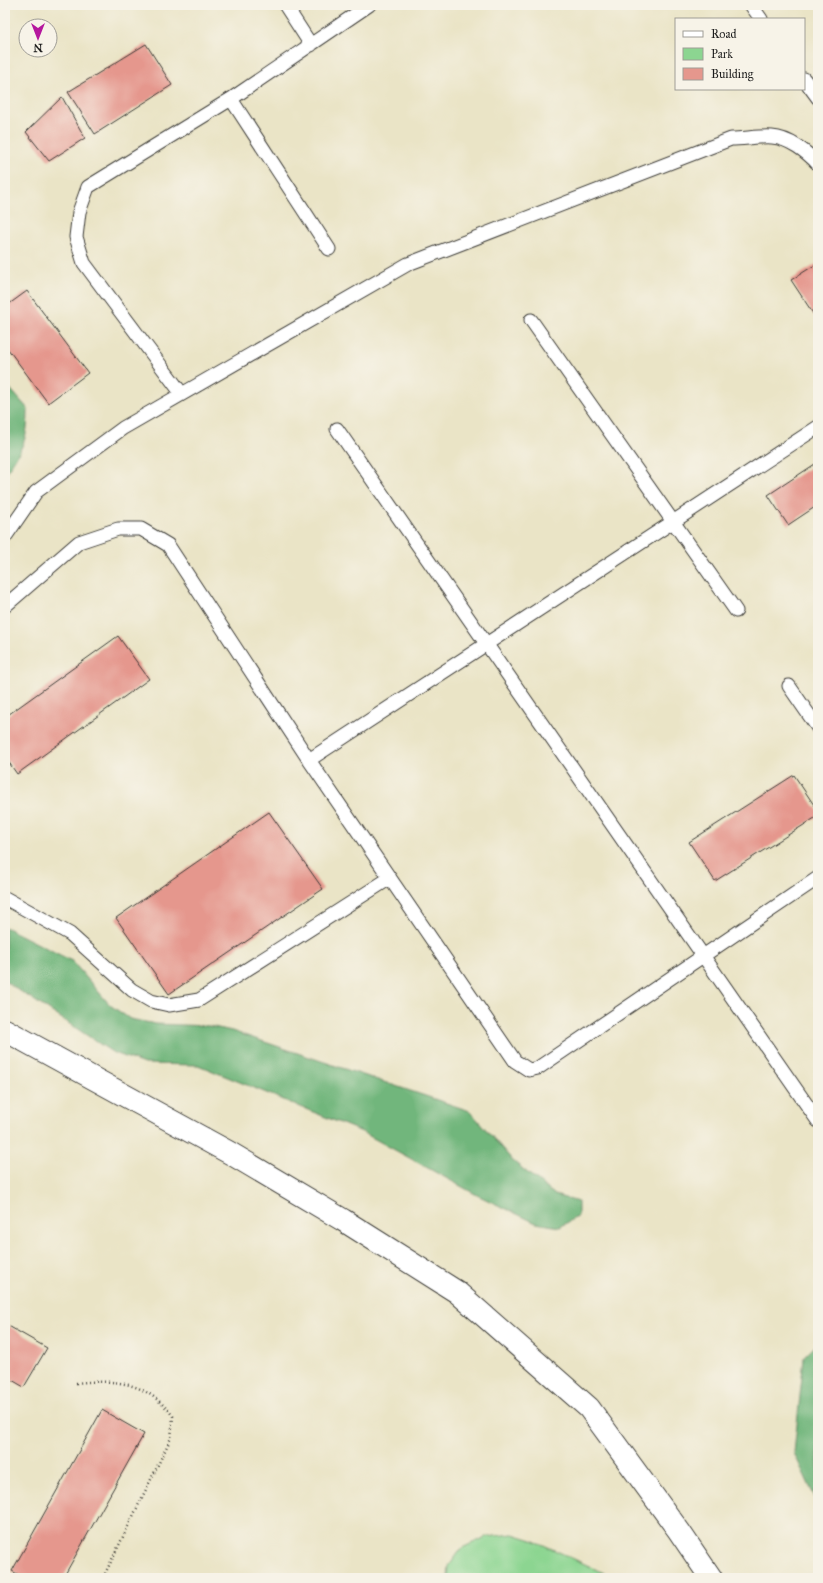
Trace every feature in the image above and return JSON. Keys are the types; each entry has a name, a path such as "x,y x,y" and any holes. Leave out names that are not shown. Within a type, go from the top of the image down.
{"street":[{"path":"5,1030 230,1153 344,1220 457,1292 589,1408 679,1531 711,1578"}],"lane":[{"path":"285,5 311,45"},
{"path":"182,394 84,263 76,237 79,212 88,187 231,99 370,5"},
{"path":"751,5 760,18"},
{"path":"805,80 818,98"},
{"path":"231,99 330,249"},
{"path":"5,536 36,492 123,428 408,264 731,139 773,137 786,140 812,157 818,164"},
{"path":"531,320 736,611"},
{"path":"309,760 818,427"},
{"path":"337,429 818,1121"},
{"path":"5,606 79,542 118,529 141,529 168,545 309,760 515,1061 528,1070 538,1068 818,878"},
{"path":"789,686 818,728"},
{"path":"5,898 70,934 132,990 151,1001 169,1005 199,1000 390,878"}],"path":[{"path":"76,1383 120,1382 146,1391 163,1404 173,1416 171,1438 103,1578"}],"green space":[{"path":"5,383 28,409 28,420 23,444 16,458 5,474"},
{"path":"5,927 72,961 110,1005 130,1019 156,1024 209,1026 232,1031 470,1111 513,1161 555,1195 578,1202 578,1216 560,1227 536,1223 477,1195 362,1132 198,1065 144,1064 112,1052 5,981"},
{"path":"818,1343 818,1504 794,1453 804,1357"},
{"path":"513,1534 535,1541 615,1578 448,1578 449,1566 462,1548 486,1537"}],"building":[{"path":"146,44 172,85 95,134 68,92"},
{"path":"62,97 85,138 49,161 26,132"},
{"path":"818,263 818,321 791,280"},
{"path":"27,291 88,373 48,403 5,345 5,307"},
{"path":"818,462 818,505 788,525 768,495"},
{"path":"118,636 149,679 17,774 5,757 5,717"},
{"path":"794,775 818,811 818,816 715,881 689,842"},
{"path":"269,812 323,889 169,994 116,918"},
{"path":"5,1324 47,1348 24,1387 5,1376"},
{"path":"102,1410 144,1434 63,1578 24,1578 12,1571"}]}
